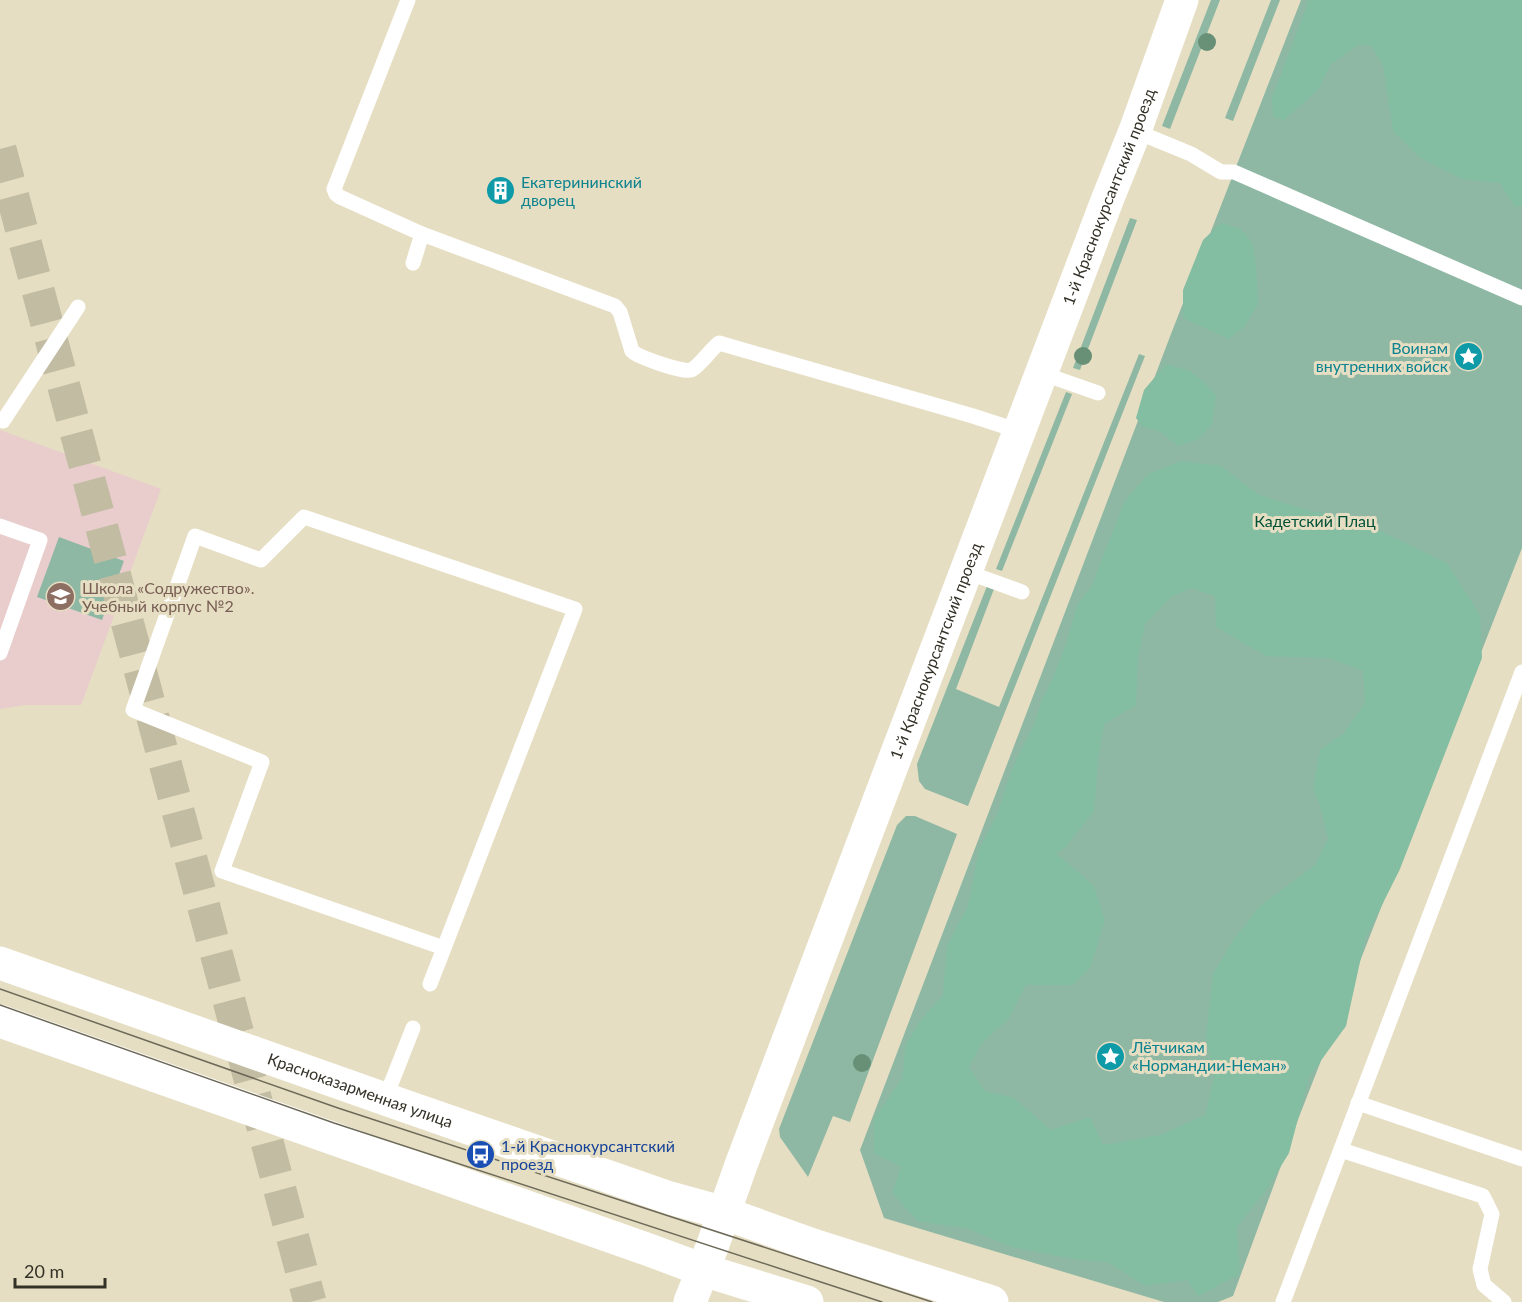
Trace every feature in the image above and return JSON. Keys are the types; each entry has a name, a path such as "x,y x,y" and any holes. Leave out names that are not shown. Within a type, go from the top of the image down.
{"main road":[{"name":"1-й Краснокурсантский проезд","path":"690,1302 1135,130 1182,0"},
{"name":"Красноказарменная улица","path":"0,963 385,1100 670,1198 724,1213 813,1245 992,1302"},
{"path":"0,1021 703,1270 807,1302"}],"lane":[{"path":"408,0 334,189 340,197 422,234 615,306 620,312 632,351 640,357 689,371 718,343 1020,431"},
{"path":"1135,130 1191,154 1221,172 1234,172 1522,298"},
{"path":"413,263 422,234"},
{"path":"0,420 3,421 78,307"},
{"path":"1041,373 1098,393"},
{"path":"430,984 444,948 575,609 304,517 261,560 195,536 133,710 262,762 222,871 444,948"},
{"path":"0,526 40,540 0,653"},
{"path":"967,572 1022,592"},
{"path":"1283,1302 1522,672"},
{"path":"385,1100 413,1028"},
{"path":"1358,1103 1522,1159"},
{"path":"1341,1150 1483,1196 1492,1214 1480,1269 1484,1286 1504,1302"}],"shaded area":[{"name":"Школа «Содружество». Учебный корпус №2","path":"0,430 161,489 81,705 25,705 0,709"}],"green space":[{"path":"1211,0 1220,0 1170,129 1162,126"},
{"path":"1271,0 1280,0 1233,121 1225,118"},
{"name":"Кадетский Плац","path":"1301,0 1522,0 1522,548 1297,1122 1233,1296 1218,1302 1164,1302 884,1218 860,1150"},
{"path":"1308,0 1522,0 1522,206 1515,207 1500,183 1462,179 1419,157 1393,131 1383,65 1370,45 1358,45 1331,64 1317,91 1284,120 1273,117 1272,98"},
{"path":"1130,218 1137,220 1080,370 1073,368"},
{"path":"1221,223 1241,229 1253,244 1257,278 1258,304 1245,326 1229,339 1183,318 1183,290 1203,240"},
{"path":"1139,354 1145,356 968,806 925,789 919,781 917,764 987,586 994,589 956,689 999,707"},
{"path":"1166,364 1190,371 1216,395 1212,424 1199,439 1178,446 1159,431 1143,427 1136,418 1144,390"},
{"path":"1066,392 1072,394 1002,571 996,569"},
{"path":"1181,461 1221,466 1259,495 1310,511 1351,517 1447,563 1480,615 1482,658 1400,869 1365,939 1346,1026 1309,1077 1289,1153 1267,1189 1237,1227 1240,1274 1198,1296 1187,1280 1145,1286 1108,1262 1079,1260 1011,1247 969,1229 918,1221 892,1193 901,1167 874,1153 874,1118 902,1079 906,1044 919,1022 943,995 947,945 968,906 979,849 998,813 1016,760 1034,725 1042,699 1065,647 1077,606 1092,585 1124,502 1148,474","holes":["1191,588 1215,596 1216,627 1266,656 1328,658 1363,671 1365,703 1344,733 1320,750 1313,789 1320,805 1328,839 1315,865 1260,906 1234,939 1213,974 1206,1037 1214,1077 1205,1115 1160,1135 1103,1145 1090,1117 1051,1130 1014,1098 985,1091 969,1067 981,1044 1009,1018 1026,985 1073,985 1090,968 1105,920 1094,886 1056,853 1064,849 1094,811 1098,760 1104,724 1136,705 1138,658 1145,624 1171,597"]},
{"path":"59,537 124,561 102,620 37,597"},
{"path":"906,816 915,816 957,834 850,1122 833,1116 808,1177 780,1137 779,1129 897,825"}],"tunnel":[{"path":"0,149 310,1302"}],"tram line":[{"path":"0,989 338,1108 932,1302"},
{"path":"0,1005 334,1123 882,1302"}],"place":[{"name":"Екатерининский дворец","path":"500,191"},
{"name":"Воинам внутренних войск","path":"1469,357"},
{"name":"Школа «Содружество». Учебный корпус №2","path":"61,597"},
{"name":"Лётчикам «Нормандии-Неман»","path":"1111,1056"},
{"name":"1-й Краснокурсантский проезд","path":"480,1155"}]}
